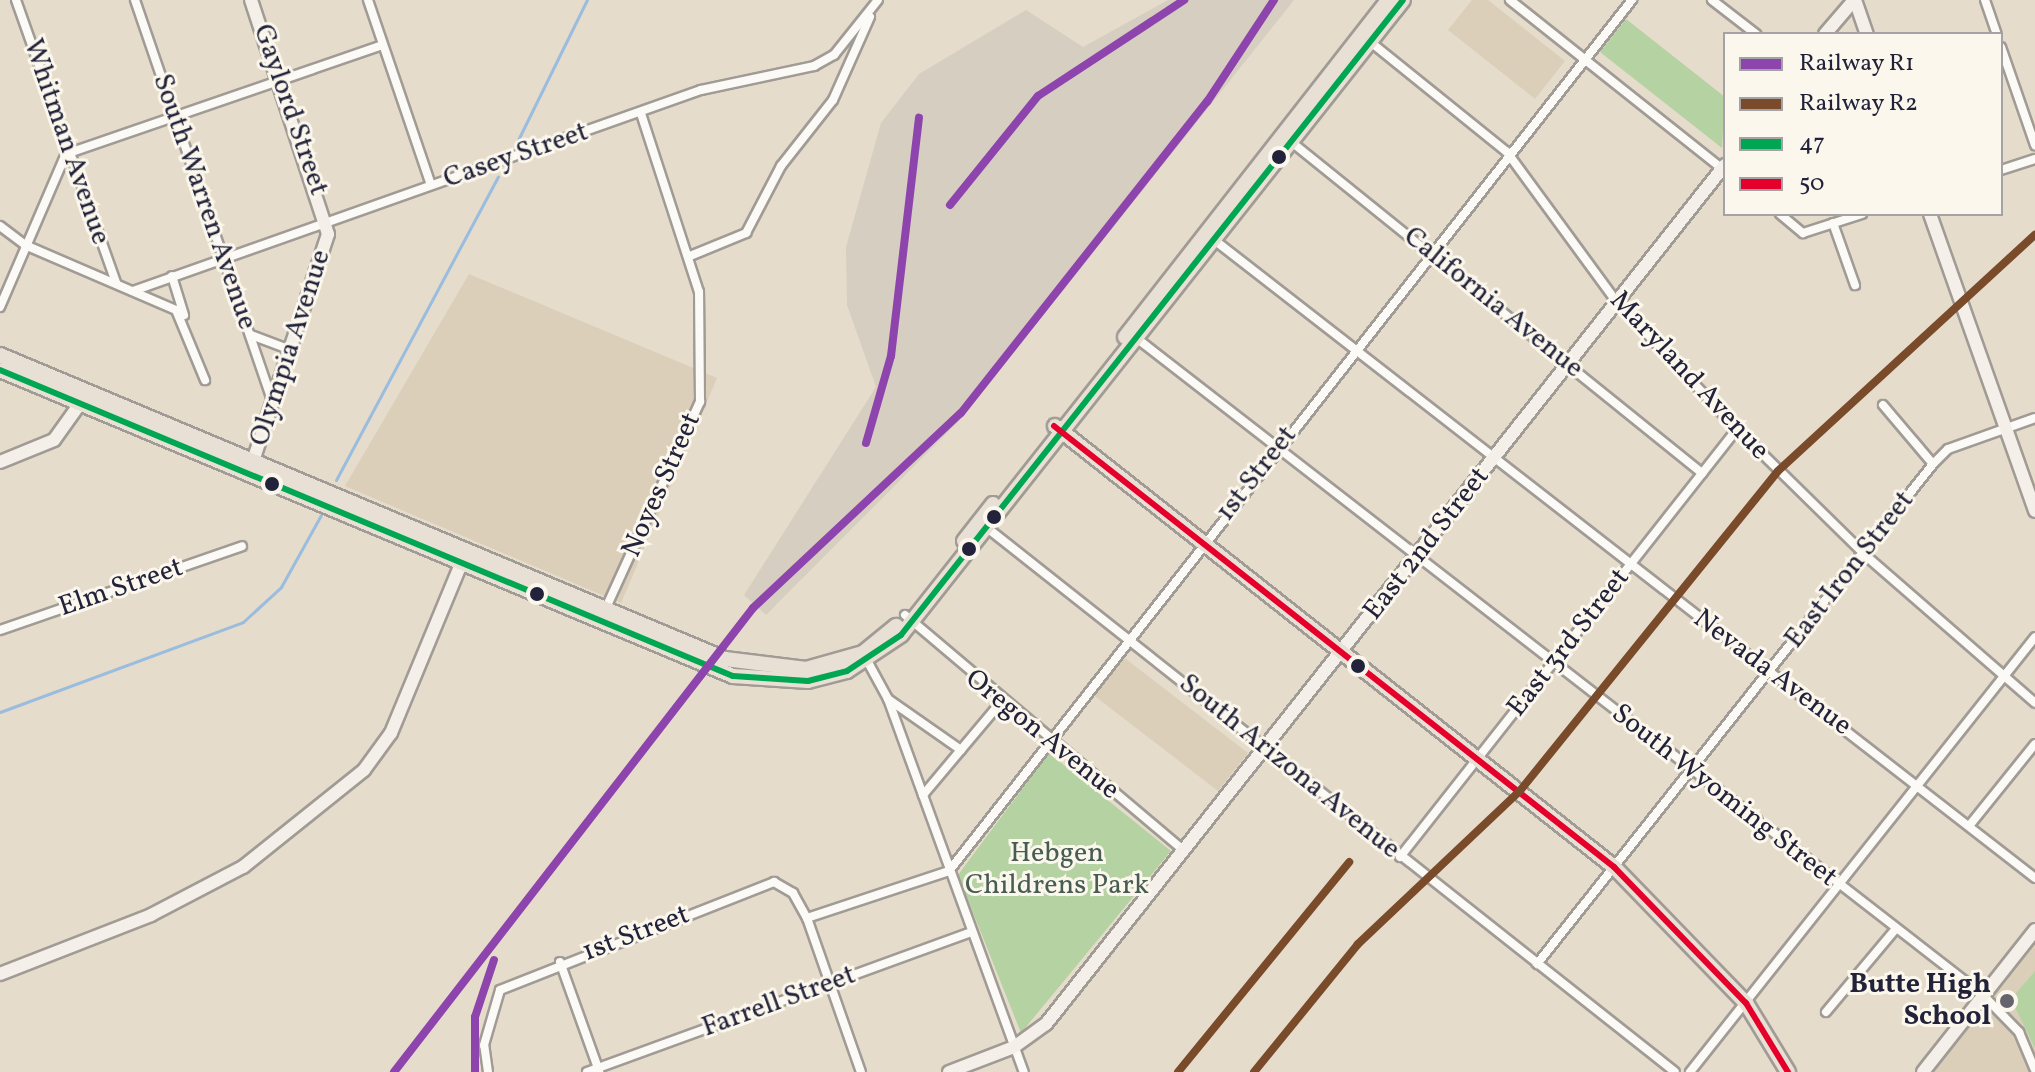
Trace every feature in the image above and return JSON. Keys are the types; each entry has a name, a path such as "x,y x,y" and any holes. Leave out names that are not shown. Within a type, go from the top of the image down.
{"main road":[{"path":"1365,38 1388,0"},
{"path":"0,355 84,398 248,474 650,644 712,669 808,681 866,657 909,618 1365,38 1403,0"},
{"path":"0,370 254,459 725,659 806,669 866,657"},
{"path":"1058,429 1614,867 1746,1003 1788,1072"},
{"path":"650,644 660,638 708,652"}],"street":[{"name":"Whitman Avenue","path":"16,0 116,283"},
{"name":"South Warren Avenue","path":"135,0 273,404"},
{"name":"Gaylord Street","path":"251,0 327,221"},
{"path":"368,0 431,185"},
{"name":"Casey Street","path":"133,291 747,77 814,66 871,14 878,0"},
{"path":"1510,0 1723,167"},
{"name":"1st Street","path":"949,871 1507,152 1632,0"},
{"path":"1712,0 1753,32"},
{"path":"1827,32 1855,0 1866,32"},
{"path":"1985,0 1996,32"},
{"path":"690,256 746,233 781,166 833,100 871,14"},
{"name":"Maryland Avenue","path":"1365,38 1507,152 1616,301 1737,429 1865,555 2035,703"},
{"path":"0,307 25,245 70,152 382,45"},
{"path":"2003,53 2035,145"},
{"name":"Noyes Street","path":"599,621 700,402 702,331 690,256 641,113"},
{"name":"California Avenue","path":"1286,138 1702,473"},
{"path":"2003,169 2035,159"},
{"name":"East 2nd Street","path":"949,1072 1014,1047 1046,1024 1723,169"},
{"path":"1782,216 1803,233 1856,216"},
{"path":"1931,216 2003,429 2035,511"},
{"name":"Olympia Avenue","path":"248,474 291,350 327,221"},
{"path":"1833,223 1855,285"},
{"path":"0,226 25,245 116,283 185,319"},
{"name":"Nevada Avenue","path":"1210,237 1629,566 1920,785 2035,878"},
{"path":"172,276 205,380"},
{"path":"251,335 291,350"},
{"name":"South Wyoming Street","path":"1132,335 1419,553 1894,931 1983,995 2019,1032 2035,1070"},
{"path":"0,462 54,440 84,398"},
{"path":"1883,405 1933,464"},
{"name":"East Iron Street","path":"1537,964 1865,555 1933,464 1948,449 2035,418"},
{"name":"East 3rd Street","path":"1400,857 1737,429"},
{"name":"South Arizona Avenue","path":"982,525 1128,637 1400,857 1675,1072"},
{"name":"Elm Street","path":"0,630 242,546"},
{"path":"0,974 151,915 232,873 364,770 391,733 467,548"},
{"name":"Oregon Avenue","path":"909,618 1001,702 1182,849"},
{"path":"1690,1072 2035,637"},
{"path":"866,657 888,699 1024,1072"},
{"path":"888,699 961,750"},
{"path":"923,795 1001,702"},
{"path":"1969,826 2035,744"},
{"path":"861,1072 807,918 949,871"},
{"name":"1st Street","path":"488,1072 484,1045 500,990 560,962 774,882 793,893 807,918"},
{"path":"1923,1072 2035,930"},
{"path":"1826,1012 1894,931"},
{"name":"Farrell Street","path":"587,1072 971,932"},
{"path":"560,962 599,1070"}],"shaded area":[{"path":"1168,0 1294,0 959,421 766,615 744,595 876,387 847,305 846,247 881,123 919,74 1026,10 1083,47"},
{"path":"1472,0 1488,0 1565,61 1535,99 1448,30"},
{"path":"469,274 717,378 621,603 345,486"},
{"path":"1122,656 1248,753 1218,791 1092,694"},
{"name":"Butte High School","path":"2035,930 2035,1072 1923,1072"}],"green space":[{"path":"1626,19 1723,95 1722,148 1600,52"},
{"name":"Hebgen Childrens Park","path":"1049,753 1171,851 1021,1033 958,875"},
{"path":"2035,971 2035,1048 2011,999"}],"waterway":[{"path":"516,144 587,0"},
{"path":"336,480 498,177"},
{"path":"0,712 243,622 281,587 321,515"}],"rail line":[{"name":"R1","path":"950,205 1038,96 1184,0"},
{"name":"R1","path":"394,1072 753,608 961,413 1207,102 1274,0"},
{"name":"R1","path":"866,443 891,356 919,118"},
{"name":"R2","path":"1254,1072 1358,944 1519,792 1778,471 2035,235"},
{"name":"R2","path":"1178,1072 1349,862"},
{"name":"R1","path":"475,1072 475,1017 494,960"}],"transit line":[{"name":"47","path":"0,370 733,676 808,681 847,671 901,635 1403,0"},
{"name":"50","path":"1054,426 1614,867 1746,1003 1788,1072"}],"place":[{"name":"Butte High School","path":"2007,1001"}]}
